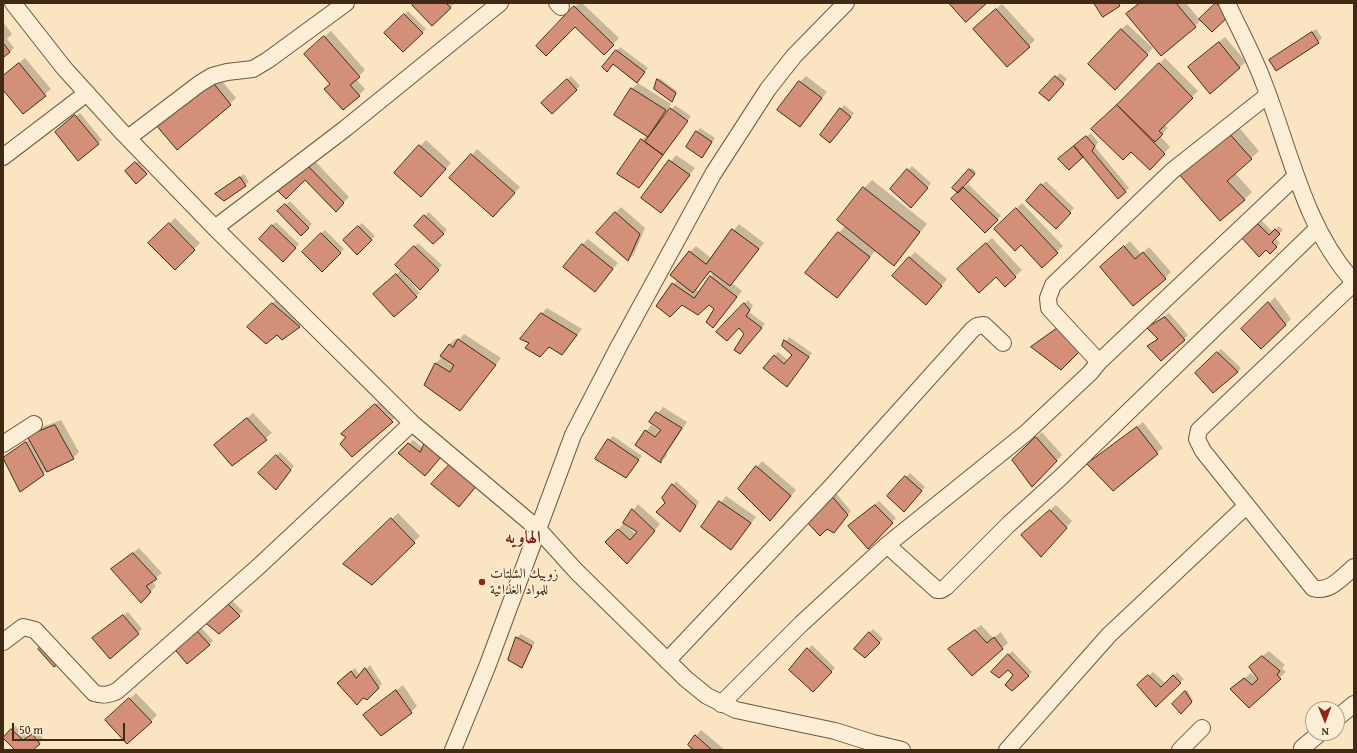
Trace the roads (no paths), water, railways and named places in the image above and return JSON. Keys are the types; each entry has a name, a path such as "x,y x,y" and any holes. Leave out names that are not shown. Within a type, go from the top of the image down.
{"street":[{"path":"13,3 64,68 128,138 215,228 412,423 538,529 566,561 667,661 698,689 721,704 736,710 835,731 896,749"},
{"path":"128,138 199,84 212,76 227,72 253,69 268,60 346,3"},
{"path":"215,228 346,128 500,3"},
{"path":"453,750 487,667 577,428 619,346 713,174 768,89 794,56 846,3"},
{"path":"1227,3 1268,95 1296,176 1318,228 1338,265 1354,283 1199,430 1197,439 1203,451 1313,588 1321,591 1331,587 1354,567"},
{"path":"3,157 87,93"},
{"path":"1099,362 1049,308 1048,298 1053,285 1172,171 1268,95"},
{"path":"721,704 801,624 871,558 1026,433 1296,176"},
{"path":"887,545 937,590 941,590 946,587 1009,524 1060,478 1318,228"},
{"path":"667,661 830,488 972,330 977,326 984,325 1003,343"},
{"path":"3,642 23,627 36,630 94,692 101,695 110,694 123,686 258,567 412,423"},
{"path":"3,444 34,424"},
{"path":"1007,750 1109,635 1246,506"},
{"path":"1345,711 1354,704"},
{"path":"1180,750 1202,728"},
{"path":"1302,748 1310,741"}],"place":[{"name":"زوبيك الشلتات للمواد الغذائية","path":"482,582"}],"district":[{"name":"الهاويه","path":"523,538"}]}
